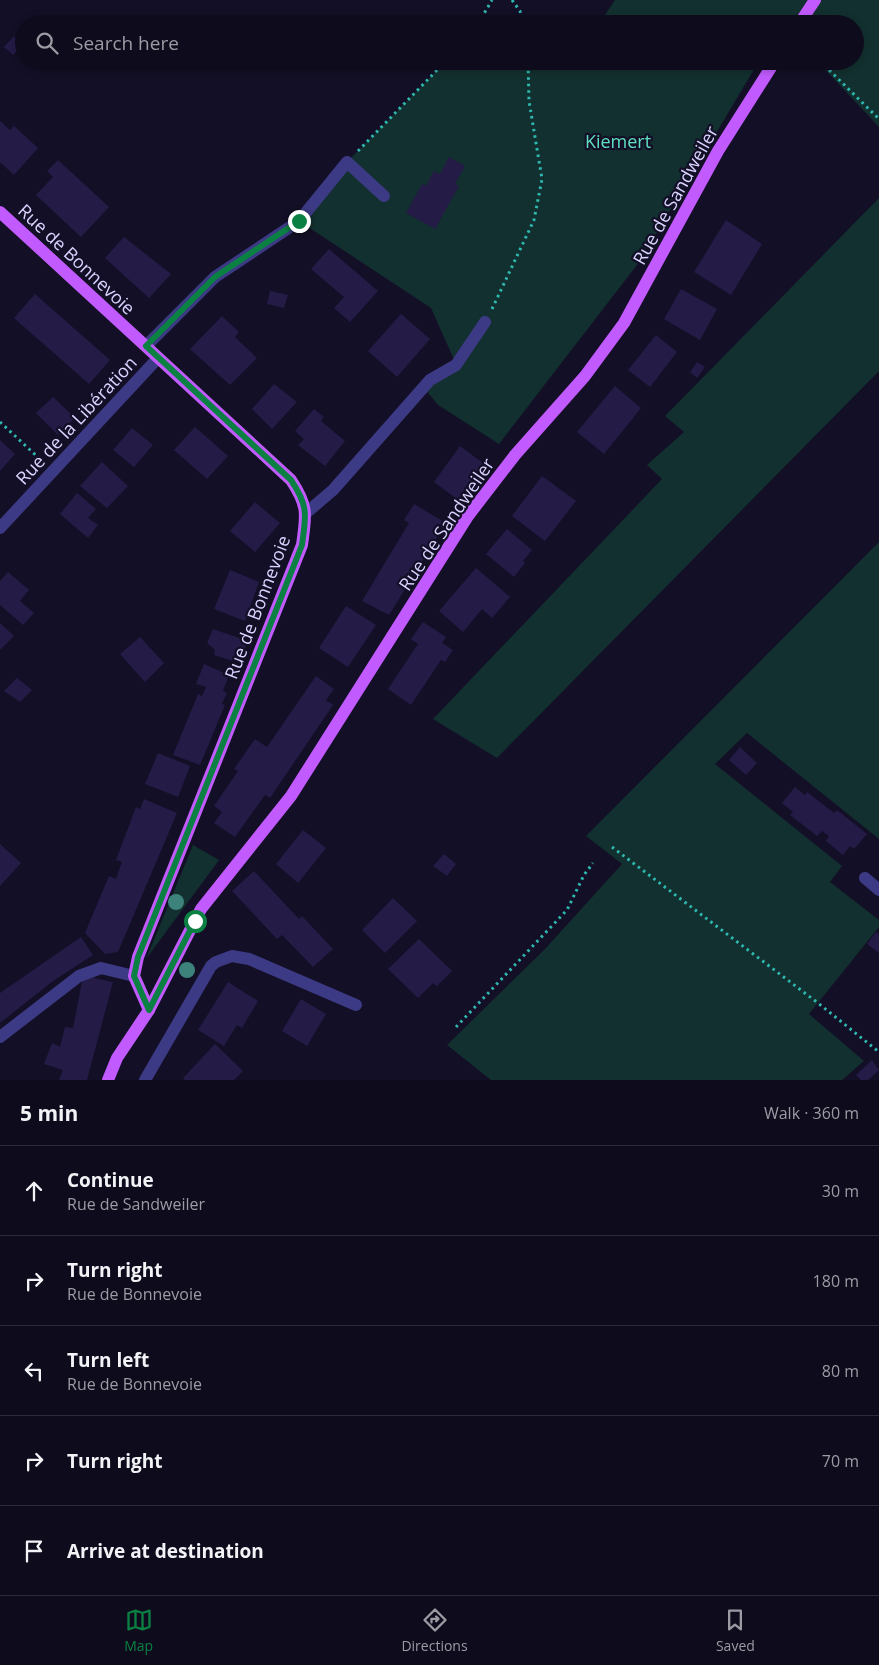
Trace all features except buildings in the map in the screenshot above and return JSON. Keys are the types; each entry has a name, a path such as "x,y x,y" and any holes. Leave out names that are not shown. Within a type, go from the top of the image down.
{"main road":[{"path":"805,15 815,0"},
{"name":"Rue de Sandweiler","path":"149,1010 201,909 291,796 472,511 515,455 585,376 624,323 718,151 769,70"},
{"name":"Rue de Bonnevoie","path":"0,212 291,480 301,495 306,513 302,545 142,948 134,976"},
{"path":"108,1080 117,1058 149,1010 134,976"}],"street":[{"path":"146,346 215,277 299,221 347,162 384,196"},
{"path":"306,513 333,490 430,380 456,364 485,322"},
{"name":"Rue de la Libération","path":"0,528 158,358"},
{"path":"865,878 879,890"},
{"path":"145,1080 197,988 216,962 232,956 250,958 356,1005"},
{"path":"0,1038 80,976 101,968 134,976"}],"path":[{"path":"483,15 492,0"},
{"path":"512,0 521,15"},
{"path":"347,162 437,70"},
{"path":"485,322 534,220 542,179 529,101 528,70"},
{"path":"829,70 879,118"},
{"path":"0,422 53,470"},
{"path":"612,847 818,1003 879,1052"},
{"path":"456,1027 567,910 584,875 593,863"}],"green space":[{"path":"615,0 879,0 879,127 825,70 864,70 864,15 605,15"},
{"name":"Kiemert","path":"437,70 754,70 640,261 499,444 438,405 425,389 456,364 431,308 299,221 347,162"},
{"path":"879,198 879,371 497,758 433,719 662,479 647,465 684,432 665,416"},
{"path":"879,542 879,839 747,733 715,764 842,866 830,882 879,920 879,927 809,1014 864,1061 842,1080 491,1080 447,1045 545,949 622,864 586,836"},
{"path":"193,845 219,860 146,959"}],"route":[{"path":"195,921 149,1010 134,976 138,957 302,545 306,513 301,495 291,480 146,346 215,277 299,221"}]}
